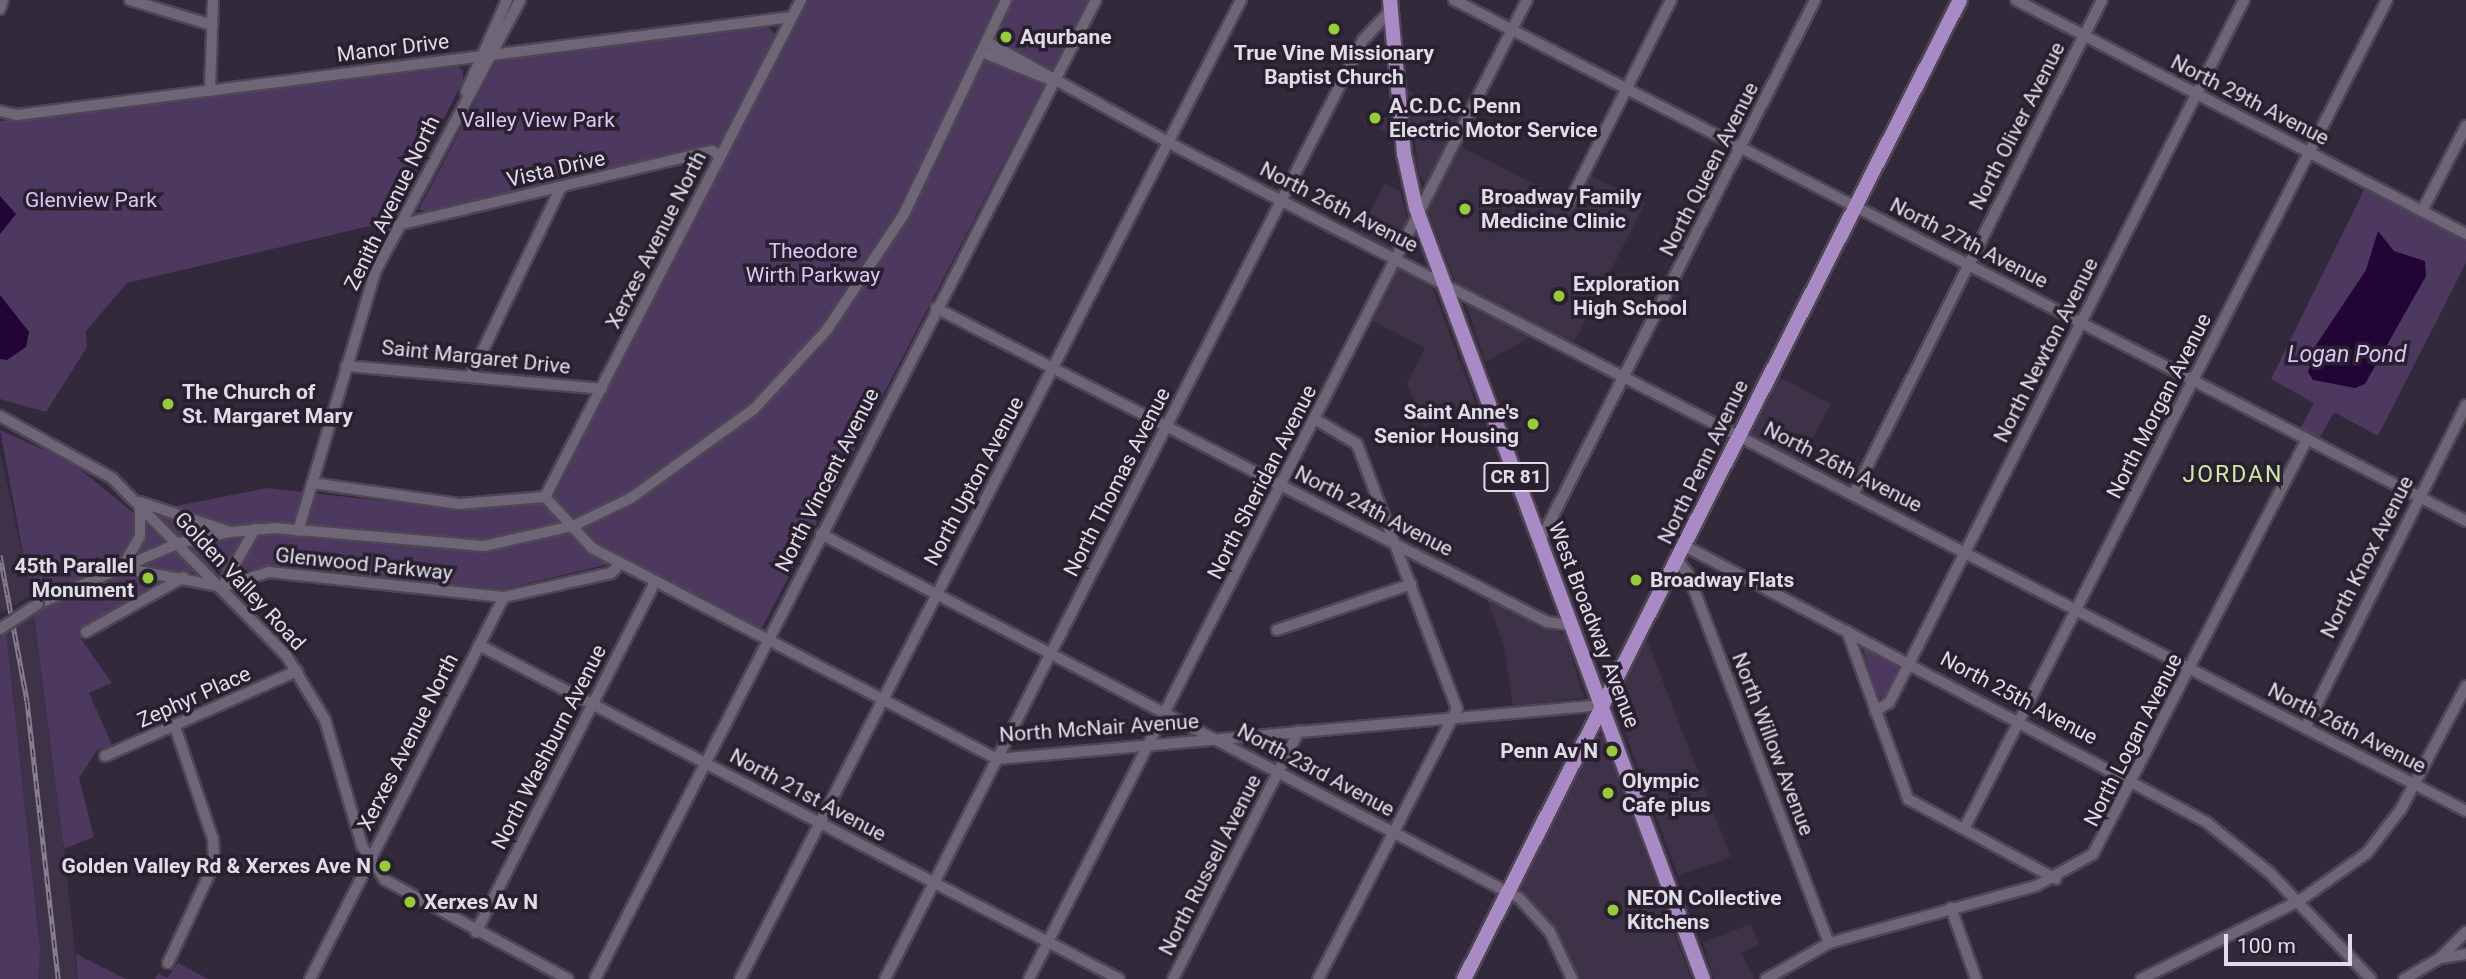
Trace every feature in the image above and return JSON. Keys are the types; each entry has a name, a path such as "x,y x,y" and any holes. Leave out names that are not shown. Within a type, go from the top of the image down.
{"main road":[{"name":"North Penn Avenue","path":"1464,979 1678,562 1739,435 1959,0"},
{"name":"West Broadway Avenue","path":"1390,5 1404,154 1418,213 1703,979"}],"street":[{"path":"0,9 3,0"},
{"path":"130,0 212,25"},
{"path":"210,91 213,0"},
{"name":"Zenith Avenue North","path":"466,94 478,57 507,0"},
{"name":"Zenith Avenue North","path":"299,531 370,285 466,94 491,55 520,0"},
{"name":"Xerxes Avenue North","path":"545,497 801,0"},
{"path":"0,629 38,604 179,543 230,532 255,529 299,531 471,547 573,526 631,498 711,444 807,354 891,237 1006,0"},
{"name":"North Vincent Avenue","path":"595,979 936,308 1096,0"},
{"name":"North Upton Avenue","path":"740,979 1241,0"},
{"name":"North 27th Avenue","path":"1454,0 2466,521"},
{"name":"North Sheridan Avenue","path":"1028,979 1527,0"},
{"path":"1569,203 1671,0"},
{"name":"North Queen Avenue","path":"1540,541 1626,377 1815,0"},
{"name":"North 29th Avenue","path":"2016,0 2466,233"},
{"name":"North Oliver Avenue","path":"1853,495 2102,0"},
{"name":"North Newton Avenue","path":"1875,711 1889,703 1910,663 2244,0"},
{"name":"North Morgan Avenue","path":"1964,829 2078,611 2387,0"},
{"name":"North Thomas Avenue","path":"885,979 1371,26 1390,5"},
{"name":"Manor Drive","path":"0,111 17,115 792,17"},
{"name":"North 26th Avenue","path":"984,47 1396,257 2466,811"},
{"path":"2422,211 2466,126"},
{"name":"Vista Drive","path":"398,225 712,151 721,156"},
{"path":"471,375 561,187"},
{"name":"North 24th Avenue","path":"936,308 1547,622 1573,625"},
{"name":"Saint Margaret Drive","path":"346,366 471,375 602,389"},
{"name":"North Knox Avenue","path":"2305,728 2466,405"},
{"name":"Golden Valley Road","path":"0,416 90,463 140,502 222,587 297,671 333,740 369,862 395,888 568,979"},
{"path":"1315,419 1357,444 1455,703 1453,717 1318,979"},
{"name":"North Logan Avenue","path":"1766,979 1829,943 2056,879 2100,845 2307,439"},
{"path":"312,483 460,504 545,497 573,526"},
{"path":"122,568 140,536 140,502 230,532"},
{"name":"North McNair Avenue","path":"573,526 592,548 997,759 1603,705"},
{"path":"122,568 184,577 222,587 255,529"},
{"name":"North 23rd Avenue","path":"821,534 1509,892 1550,932 1572,979"},
{"name":"North 25th Avenue","path":"1685,546 2135,780 2228,838 2299,901 2371,979"},
{"name":"North Willow Avenue","path":"1678,562 1688,574 1829,943"},
{"path":"504,597 611,573 621,563"},
{"name":"Glenwood Parkway","path":"222,587 247,574 269,572 504,597"},
{"path":"86,632 184,577"},
{"name":"North Washburn Avenue","path":"476,932 656,581"},
{"path":"1277,630 1411,584"},
{"name":"Xerxes Avenue North","path":"310,979 504,597"},
{"path":"1847,631 1908,799 2056,879"},
{"name":"North 21st Avenue","path":"479,645 1119,979"},
{"name":"Zephyr Place","path":"105,756 297,671"},
{"path":"2141,979 2299,901 2367,853 2415,785 2466,687"},
{"path":"169,963 209,884 215,855 175,727"},
{"name":"North Russell Avenue","path":"1173,979 1299,731"},
{"path":"1951,908 1976,979"},
{"path":"2404,979 2440,958 2466,932"},
{"path":"2440,958 2466,954"}],"shaded area":[{"path":"1408,90 1461,117 1426,183 1419,175"},
{"path":"1371,109 1387,117 1390,135 1364,122"},
{"path":"1460,146 1573,204 1589,175 1645,203 1574,343 1455,282 1428,211"},
{"path":"1385,183 1400,191 1408,224 1393,251 1359,233"},
{"path":"1396,267 1430,281 1477,407 1424,427 1407,383 1425,348 1371,320"},
{"path":"1465,300 1530,332 1526,340 1485,362"},
{"path":"1778,376 1831,404 1801,461 1748,433"},
{"path":"0,451 31,595 0,614"},
{"path":"1486,596 1565,635 1584,698 1513,706 1504,647"},
{"path":"34,613 51,731 78,979 38,979 0,638"},
{"path":"1645,635 1731,857 1678,876 1613,699"},
{"path":"1594,735 1603,736 1691,979 1577,979 1555,929 1520,889"},
{"path":"1751,924 1759,945 1741,953 1755,979 1714,979 1703,942"}],"green space":[{"name":"Theodore Wirth Parkway","path":"808,0 1088,0 761,630 598,545 554,496"},
{"name":"Valley View Park","path":"767,25 776,36 719,144 430,213 419,209 497,60"},
{"name":"Glenview Park","path":"454,65 463,70 463,81 391,221 127,283 86,331 87,347 46,412 0,399 0,359 26,347 29,332 12,311 0,314 0,121"},
{"path":"2366,186 2466,240 2466,263 2378,436 2334,412 2319,439 2300,429 2314,403 2271,379"},
{"path":"0,430 71,462 135,514 267,488 447,508 544,503 582,545 610,564 500,590 281,568 187,573 79,636 112,683 89,693 113,747 98,749 79,778 94,837 64,849 34,613 43,596 40,591 31,595"},
{"path":"6,632 40,950 38,979 0,979 0,638"},
{"path":"1862,645 1900,665 1883,698 1877,696"},
{"path":"1283,741 1274,759 1245,744"},
{"path":"76,954 126,979 78,979"},
{"path":"178,963 208,979 155,979 158,973 167,978"}],"water":[{"path":"0,196 16,214 0,234"},
{"name":"Logan Pond","path":"2378,231 2394,251 2425,261 2426,276 2365,384 2355,388 2313,380 2308,372 2316,345 2366,270"},
{"path":"0,295 29,332 26,347 7,360 0,359"}],"railway":[{"path":"0,555 27,701 58,979"}],"place":[{"name":"True Vine Missionary Baptist Church","path":"1334,29"},
{"name":"Aqurbane","path":"1006,37"},
{"name":"A.C.D.C. Penn Electric Motor Service","path":"1375,118"},
{"name":"Broadway Family Medicine Clinic","path":"1465,209"},
{"name":"Exploration High School","path":"1559,296"},
{"name":"The Church of St. Margaret Mary","path":"168,404"},
{"name":"Saint Anne's Senior Housing","path":"1533,424"},
{"name":"45th Parallel Monument","path":"148,578"},
{"name":"Broadway Flats","path":"1636,580"},
{"name":"Penn Av N","path":"1612,751"},
{"name":"Olympic Cafe plus","path":"1608,793"},
{"name":"Golden Valley Rd & Xerxes Ave N","path":"385,866"},
{"name":"Xerxes Av N","path":"410,902"},
{"name":"NEON Collective Kitchens","path":"1613,910"}],"district":[{"name":"JORDAN","path":"2233,475"}]}
